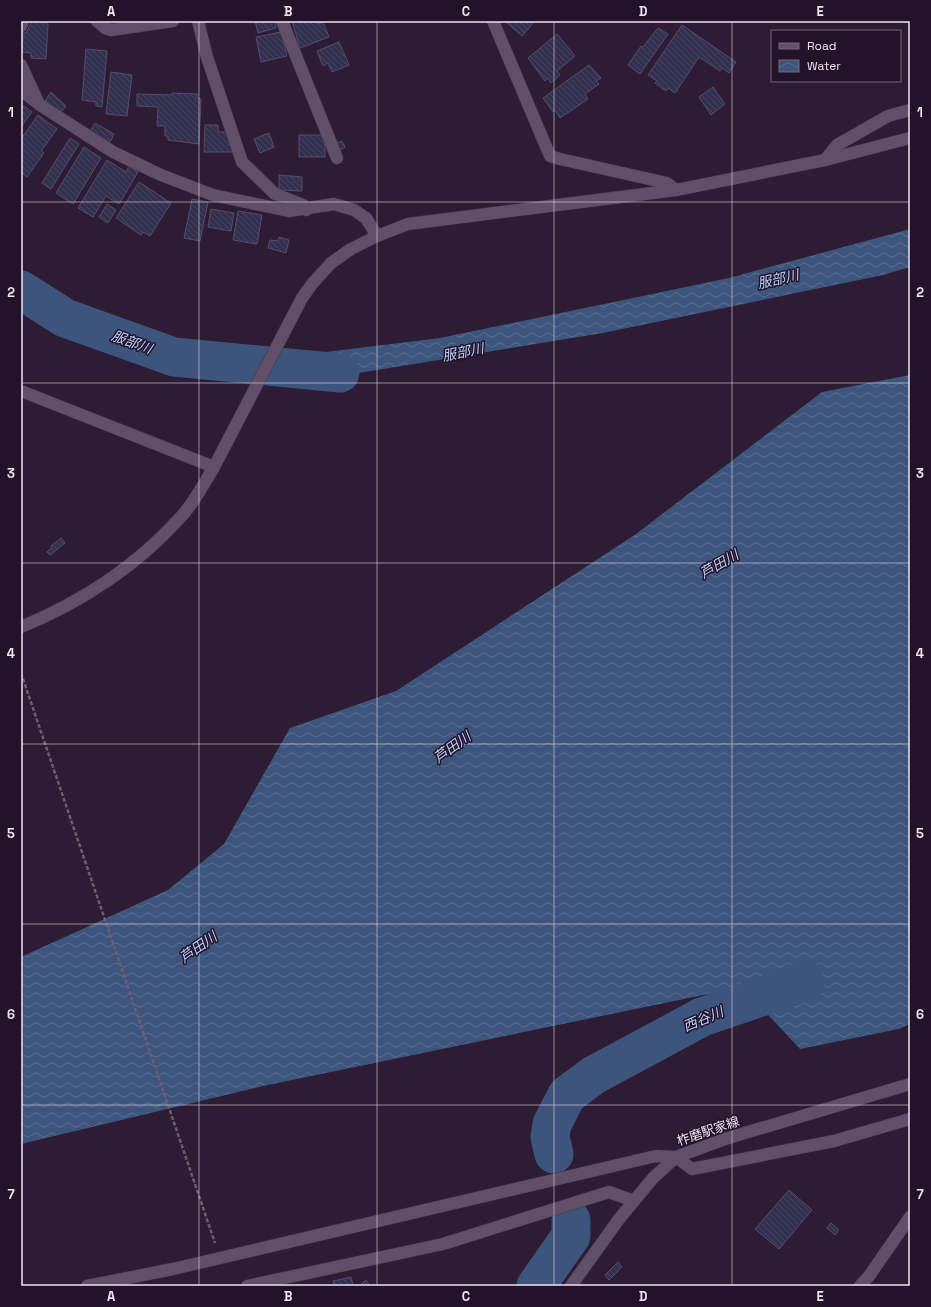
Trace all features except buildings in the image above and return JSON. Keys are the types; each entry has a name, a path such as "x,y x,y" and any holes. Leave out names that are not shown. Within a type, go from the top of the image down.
{"street":[{"path":"21,26 23,21"},
{"path":"97,21 105,28 111,30 173,21"},
{"path":"198,21 207,57 242,162 275,194 303,205 306,210"},
{"path":"282,21 337,158"},
{"path":"493,21 550,156 560,160 667,183 676,190"},
{"path":"21,65 40,105"},
{"path":"21,90 40,105 113,152 161,175 214,195 289,211 306,210 334,204 354,210 366,218 377,236"},
{"path":"825,160 837,145 888,116 910,110"},
{"path":"21,627 51,615 99,587 142,554 179,520 198,494 214,467 222,449 302,298 331,263 351,249 377,236 408,224 676,190 825,160 910,138"},
{"path":"21,391 214,467"},
{"name":"柞磨駅家線","path":"571,1286 634,1201 653,1178 676,1157 728,1138 910,1084"},
{"path":"87,1286 104,1284 173,1269 656,1156 676,1157 692,1169 834,1141 910,1118"},
{"path":"247,1286 443,1244 609,1192 634,1201"},
{"path":"860,1286 869,1276 910,1217"}],"path":[{"path":"21,673 216,1246"}],"water":[{"path":"910,229 910,267 883,275 603,333 279,386 293,356 440,338 729,278"},
{"name":"芦田川","path":"910,375 910,1024 899,1029 800,1049 742,987 263,1086 21,1144 21,957 168,890 224,844 290,728 396,691 636,534 822,392"}],"waterway":[{"name":"服部川","path":"21,290 65,318 174,357 340,373"},
{"name":"西谷川","path":"554,1154 550,1137 552,1124 567,1095 594,1075 702,1017 805,982"},
{"name":"西谷川","path":"536,1286 571,1236 571,1220"}]}
